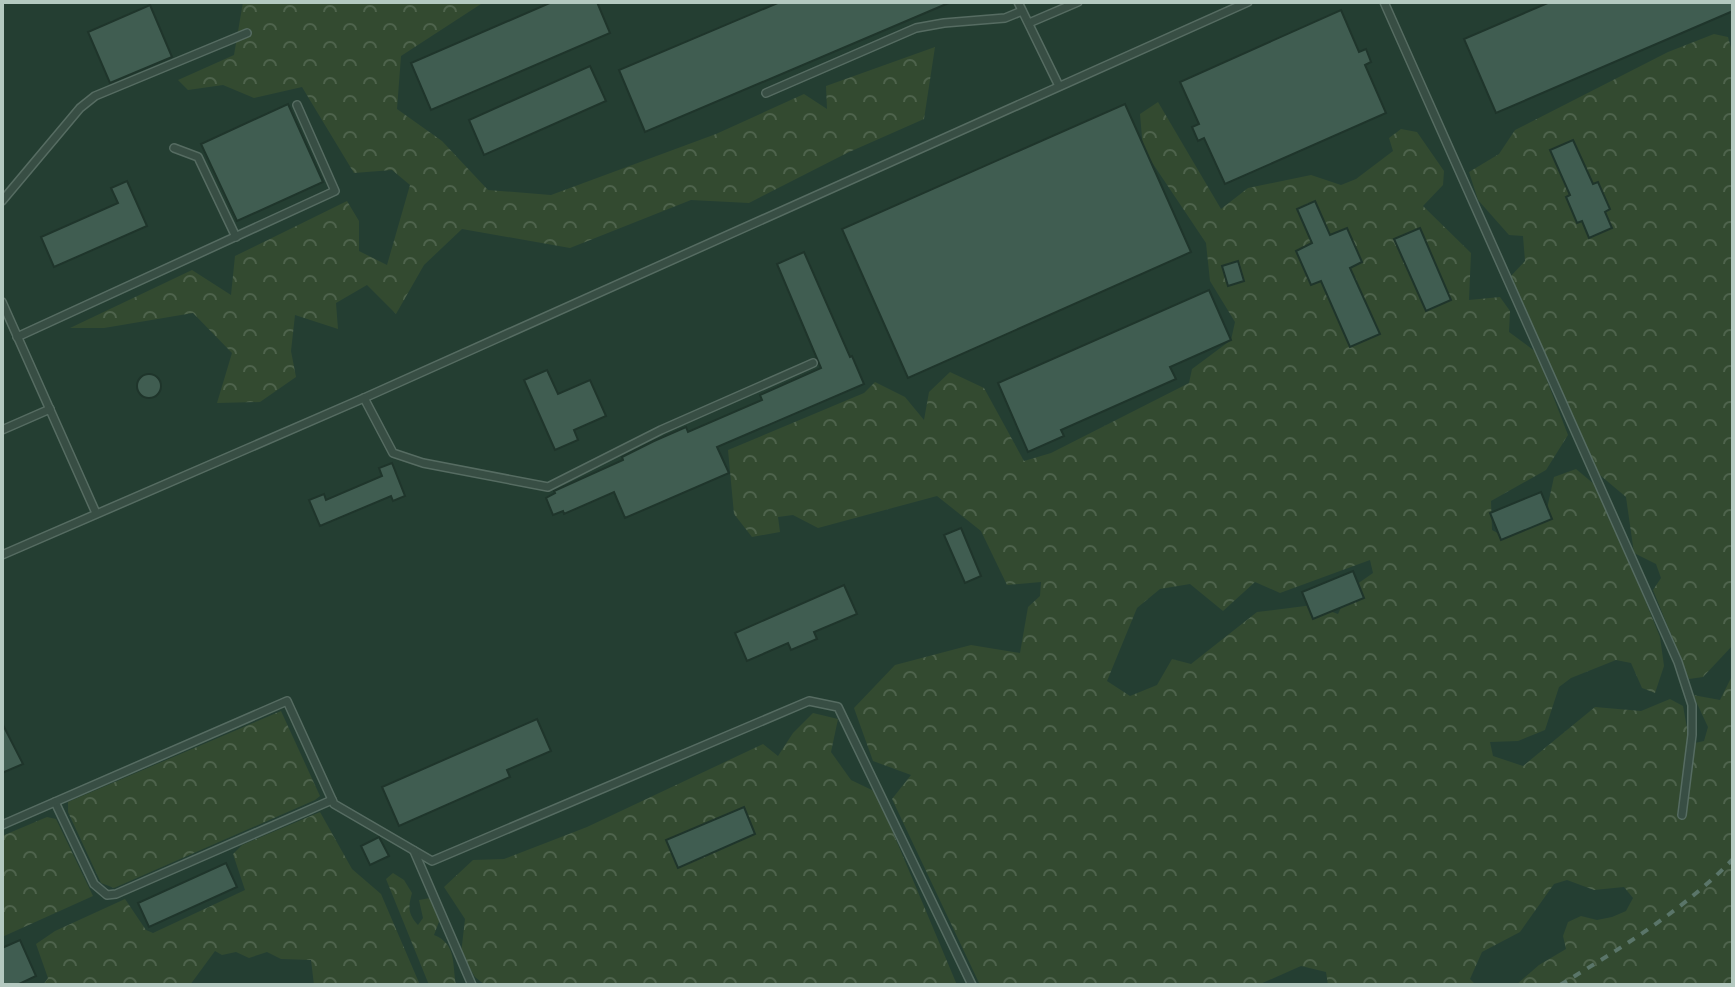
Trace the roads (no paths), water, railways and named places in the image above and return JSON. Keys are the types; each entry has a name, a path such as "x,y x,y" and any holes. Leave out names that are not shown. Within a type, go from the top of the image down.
{"lane":[{"path":"1018,2 1059,86"},
{"path":"1029,23 1078,2"},
{"path":"2,555 364,398 1248,2"},
{"path":"1384,2 1678,662 1692,705 1692,735 1682,815"},
{"path":"766,93 916,28 1005,18 1022,11"},
{"path":"2,201 80,108 95,96 247,33"},
{"path":"17,337 335,191 297,105"},
{"path":"174,148 198,157 236,237"},
{"path":"2,302 96,513"},
{"path":"364,398 393,453 423,463 548,487 661,430 813,363"},
{"path":"2,430 50,409"},
{"path":"2,825 287,701 334,804 432,861 809,701 838,707 972,985"},
{"path":"55,802 94,884 107,895 116,894 332,800"},
{"path":"413,850 472,985"}],"railway":[{"path":"1560,985 1673,912 1733,859"}]}
